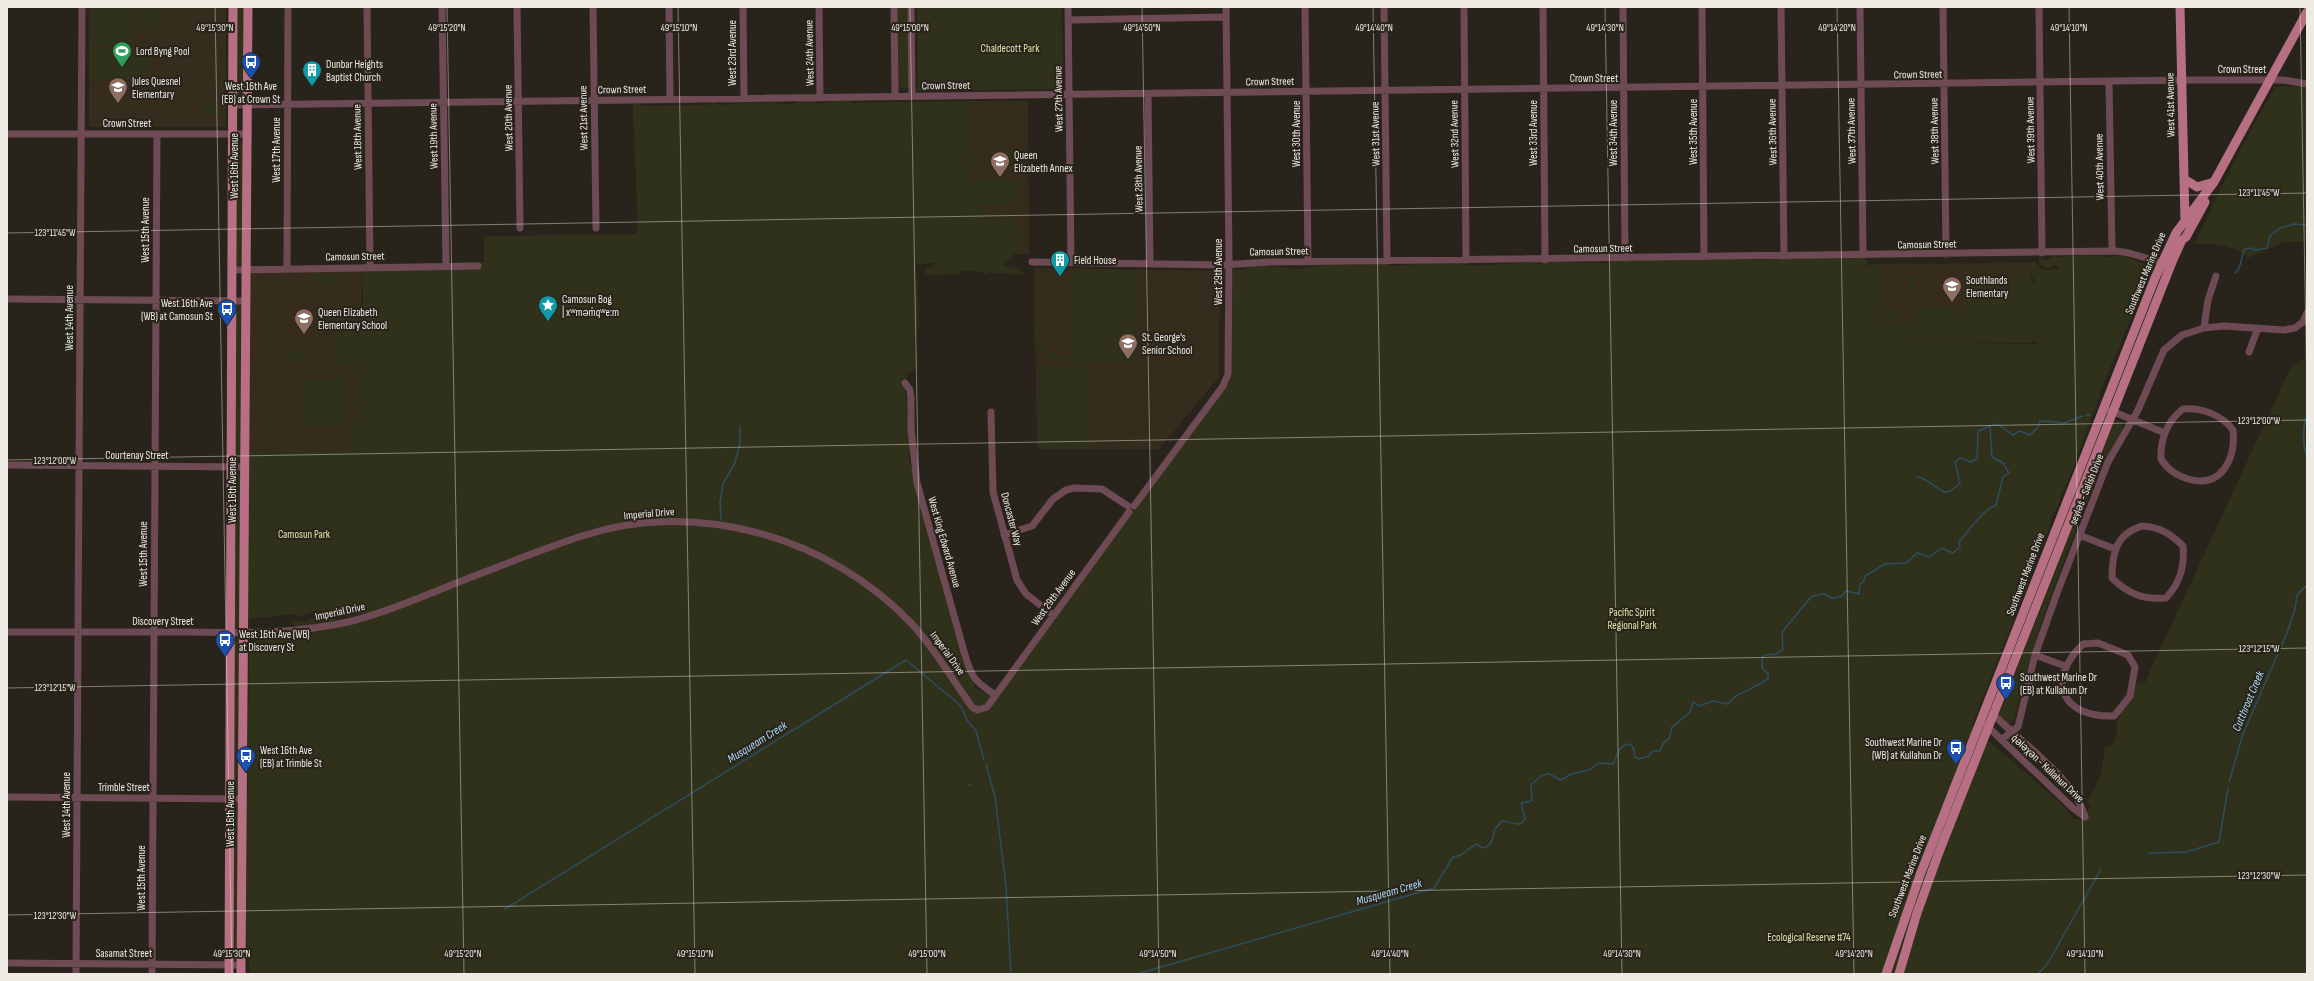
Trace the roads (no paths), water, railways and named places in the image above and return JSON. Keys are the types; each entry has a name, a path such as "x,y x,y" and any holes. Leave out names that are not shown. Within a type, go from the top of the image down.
{"main road":[{"name":"West 16th Avenue","path":"229,969 233,7"},
{"name":"West 16th Avenue","path":"241,969 248,7"},
{"name":"West 41st Avenue","path":"2180,7 2184,203 2186,207 2182,240"},
{"name":"Southwest Marine Drive","path":"1886,974 1920,875 2102,408 2161,264 2176,232 2214,182 2307,12"},
{"path":"2184,178 2197,187 2214,182"},
{"name":"Southwest Marine Drive","path":"1899,974 1926,887 2112,411 2172,262 2182,240 2186,237 2199,214 2207,193"},
{"name":"West 41st Avenue","path":"2176,232 2181,208 2184,203"}],"street":[{"name":"West 14th Avenue","path":"76,974 82,7"},
{"name":"West 17th Avenue","path":"287,269 288,7"},
{"name":"West 18th Avenue","path":"367,7 370,267"},
{"name":"West 19th Avenue","path":"442,7 446,265"},
{"name":"West 20th Avenue","path":"518,7 520,228"},
{"name":"West 21st Avenue","path":"593,7 596,228"},
{"path":"668,7 670,99"},
{"name":"West 23rd Avenue","path":"743,7 744,99"},
{"name":"West 24th Avenue","path":"819,7 820,98"},
{"path":"894,7 895,96"},
{"path":"911,7 912,96"},
{"name":"West 27th Avenue","path":"1068,7 1071,263"},
{"name":"West 29th Avenue","path":"995,695 1130,508 1186,437 1227,378 1229,361 1229,265 1226,7"},
{"name":"West 30th Avenue","path":"1305,7 1308,262"},
{"name":"West 31st Avenue","path":"1384,7 1387,261"},
{"name":"West 32nd Avenue","path":"1464,7 1466,260"},
{"name":"West 33rd Avenue","path":"1543,7 1545,260"},
{"name":"West 34th Avenue","path":"1623,7 1626,258"},
{"name":"West 35th Avenue","path":"1702,7 1704,257"},
{"name":"West 36th Avenue","path":"1781,7 1784,256"},
{"name":"West 37th Avenue","path":"1860,7 1864,255"},
{"name":"West 38th Avenue","path":"1943,7 1946,254"},
{"name":"West 39th Avenue","path":"2039,7 2042,253"},
{"path":"1069,20 1226,17"},
{"name":"Crown Street","path":"232,105 2269,80 2307,84"},
{"name":"West 40th Avenue","path":"2109,82 2112,251"},
{"name":"West 28th Avenue","path":"1148,94 1150,264"},
{"name":"Crown Street","path":"7,134 246,134"},
{"name":"West 15th Avenue","path":"152,974 157,134"},
{"name":"Camosun Street","path":"1032,262 1229,265 1308,262 1545,260 2112,251 2129,253 2161,264 2172,262"},
{"name":"Camosun Street","path":"232,270 446,265 478,266"},
{"path":"2204,328 2208,300 2216,276"},
{"path":"7,299 245,301"},
{"name":"seyləš - Salish Drive","path":"2002,740 2011,731 2018,727 2035,655 2079,535 2108,462 2132,420 2164,350 2182,335 2204,328 2224,326 2284,330 2295,328 2303,322 2307,313"},
{"path":"2249,352 2258,328"},
{"name":"West King Edward Avenue","path":"905,383 910,390 912,436 917,483 965,655 972,676 978,684 995,695"},
{"path":"2102,408 2165,433"},
{"path":"2183,409 2208,412 2219,416 2233,430 2232,450 2227,463 2217,478 2208,482 2196,481 2182,477 2166,466 2161,459 2165,433 2174,417 2183,409"},
{"name":"Doncaster Way","path":"991,412 993,492 1004,535 1020,587 1026,594 1053,615"},
{"name":"Courtenay Street","path":"7,465 244,467"},
{"path":"1004,535 1032,526 1053,499 1066,490 1074,488 1102,490 1130,508"},
{"name":"Imperial Drive","path":"243,632 294,631 351,621 389,610 585,535 638,524 687,521 752,531 785,541 834,563 891,603 911,623 929,643 972,707 982,709 987,707 995,695"},
{"path":"2142,526 2154,527 2173,535 2183,546 2184,562 2174,589 2166,598 2152,599 2129,592 2112,578 2116,549 2122,536 2130,529 2142,526"},
{"path":"2079,535 2116,549"},
{"name":"Discovery Street","path":"7,632 243,632"},
{"path":"2098,643 2110,646 2128,655 2136,667 2130,696 2123,707 2114,716 2099,716 2078,709 2068,701 2062,691 2065,666 2083,644 2098,643"},
{"path":"2035,655 2065,666"},
{"name":"q̓ələχən - Kullahun Drive","path":"1981,721 2074,809 2085,817 2082,804 2071,788 1993,714"},
{"name":"Trimble Street","path":"7,798 242,799"},
{"name":"Sasamat Street","path":"7,963 152,964 241,969"}],"waterway":[{"name":"Musqueam Creek","path":"2235,273 2238,270 2245,249 2252,248 2255,250 2267,248 2270,236 2280,228 2294,224 2307,225"},
{"name":"Cutthroat Creek","path":"2307,414 2304,436 2304,447 2307,457"},
{"name":"Musqueam Creek","path":"1750,689 1768,679 1768,674 1762,668 1762,658 1765,655 1776,654 1783,650 1782,632 1812,596 1824,594 1833,598 1842,596 1846,591 1859,594 1860,584 1864,581 1865,576 1885,564 1906,563 1917,553 1929,557 1942,548 1953,553 1960,547 1959,542 1976,522 1985,512 1996,505 2003,477 2009,473 2003,463 1992,457 1990,426 1998,424 2013,435 2020,431 2030,435 2038,427 2040,421 2065,423 2082,416"},
{"path":"1917,477 1945,492 1951,491 1960,483 1955,462 1960,458 1971,462 1977,459 1978,431 1990,426"},
{"path":"721,520 720,502 723,484 734,465 740,444 740,427"},
{"name":"Cutthroat Creek","path":"2229,782 2243,734 2287,633 2295,609 2297,595 2307,585"},
{"name":"Musqueam Creek","path":"505,909 906,660 961,706 967,720 976,731 984,760"},
{"name":"Musqueam Creek","path":"1137,974 1434,888 1453,857 1461,855 1476,844 1483,848 1487,847 1492,841 1495,829 1502,821 1515,824 1521,824 1523,822 1525,819 1521,803 1532,800 1531,785 1542,775 1549,774 1561,780 1571,774 1589,770 1599,763 1613,764 1620,748 1630,744 1633,747 1635,757 1639,759 1649,756 1653,751 1660,751 1664,742 1669,739 1672,727 1690,712 1693,702 1699,706 1713,701 1727,704 1736,696 1748,690"},
{"name":"Musqueam Creek","path":"986,764 995,797 1006,886 1011,974"},
{"name":"Cutthroat Creek","path":"2149,853 2186,852 2219,842 2228,788"},
{"name":"Cutthroat Creek","path":"2038,974 2048,963 2101,869"}],"place":[{"name":"Lord Byng Pool","path":"122,68"},
{"name":"West 16th Ave (EB) at Crown St","path":"251,79"},
{"name":"Dunbar Heights Baptist Church","path":"312,87"},
{"name":"Jules Quesnel Elementary","path":"118,104"},
{"name":"Queen Elizabeth Annex","path":"1000,178"},
{"name":"Field House","path":"1060,277"},
{"name":"Southlands Elementary","path":"1952,303"},
{"name":"Camosun Bog | xʷməm̓qʷe:m","path":"548,322"},
{"name":"West 16th Ave (WB) at Camosun St","path":"227,326"},
{"name":"Queen Elizabeth Elementary School","path":"304,335"},
{"name":"St. George's Senior School","path":"1128,360"},
{"name":"West 16th Ave (WB) at Discovery St","path":"225,657"},
{"name":"Southwest Marine Dr (EB) at Kullahun Dr","path":"2006,700"},
{"name":"Southwest Marine Dr (WB) at Kullahun Dr","path":"1956,765"},
{"name":"West 16th Ave (EB) at Trimble St","path":"246,773"}],"park label":[{"name":"Chaldecott Park","path":"1010,48"},
{"name":"Camosun Park","path":"304,534"},
{"name":"Pacific Spirit Regional Park","path":"1632,618"},
{"name":"Ecological Reserve #74","path":"1809,937"}]}
